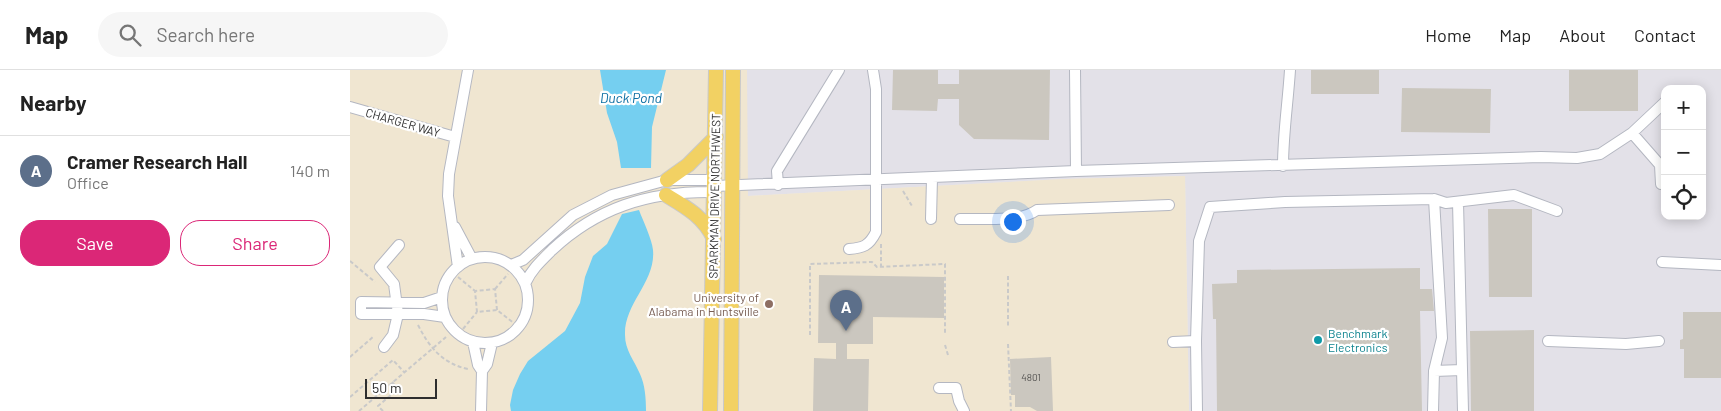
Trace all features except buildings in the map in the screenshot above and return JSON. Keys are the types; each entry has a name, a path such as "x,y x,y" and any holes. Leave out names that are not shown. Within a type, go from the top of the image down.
{"main road":[{"name":"SPARKMAN DRIVE NORTHWEST","path":"710,411 716,70"},
{"name":"SPARKMAN DRIVE NORTHWEST","path":"731,411 734,70"},
{"path":"667,180 688,165 716,137"},
{"path":"666,195 696,214 710,230 714,239"}],"street":[{"path":"458,272 448,196 449,174 468,70"},
{"path":"778,185 777,170 839,70"},
{"path":"849,249 863,248 871,242 876,232 876,88 872,70"},
{"path":"1075,70 1076,171"},
{"path":"1283,166 1283,141 1288,106 1290,70"},
{"path":"510,268 523,260 573,215 612,195 667,180 709,180 715,186 733,187 1076,171 1541,157 1577,158 1600,154 1632,133 1661,106"},
{"name":"CHARGER WAY","path":"350,107 455,137"},
{"path":"1632,133 1660,165 1661,184"},
{"path":"931,219 932,178"},
{"path":"526,282 510,268 493,258 472,259 445,285 442,298 444,317 454,329 473,342 492,343 510,336 520,325 526,312 528,298 526,282 531,270 577,229 610,210 640,200 686,192 709,192 715,186"},
{"path":"1197,411 1198,241 1210,207 1285,202 1434,199 1458,202 1514,195 1557,211"},
{"path":"1433,411 1434,370 1442,338 1434,199"},
{"path":"1458,202 1463,411"},
{"path":"960,219 1012,218 1029,215 1037,210 1169,204"},
{"path":"452,219 472,259"},
{"path":"384,347 393,335 398,314 394,284 380,267 399,245"},
{"path":"1662,262 1721,264"},
{"path":"442,298 424,303 361,302 361,314 424,314 444,317"},
{"path":"1173,342 1196,341"},
{"path":"1548,341 1626,344 1659,341"},
{"path":"473,342 478,364 482,370 481,411"},
{"path":"482,370 487,364 492,343"},
{"path":"1434,370 1462,370"},
{"path":"939,388 956,388 964,411"}],"path":[{"path":"903,191 912,206"},
{"path":"881,240 881,266"},
{"path":"350,261 375,282"},
{"path":"810,335 810,264 872,262 877,266 945,264 945,334"},
{"path":"497,310 495,289 510,268"},
{"path":"458,272 475,291 477,312"},
{"path":"1008,276 1008,328"},
{"path":"475,291 495,289"},
{"path":"463,329 477,312 497,310 515,324"},
{"path":"417,322 423,336 440,356 456,367 468,370"},
{"path":"350,357 374,336"},
{"path":"359,411 446,337"},
{"path":"1008,344 1011,411"},
{"path":"945,345 948,355"},
{"path":"350,397 393,360 404,372"},
{"path":"383,411 378,406 398,389 392,382"}],"shaded area":[{"name":"University of Alabama in Huntsville","path":"350,70 747,70 748,196 1064,179 1185,176 1189,411 350,411"},
{"path":"747,70 1721,70 1721,411 1189,411 1185,176 1064,179 747,196"}],"water":[{"name":"Duck Pond","path":"600,70 666,70 652,127 651,168 621,168 617,142 607,113"},
{"path":"639,210 652,246 653,262 645,283 629,313 626,323 625,340 643,383 646,411 511,411 510,405 513,390 528,361 565,331 580,303 585,277 593,256 607,244 622,214"}],"place":[{"name":"University of Alabama in Huntsville","path":"769,304"},
{"name":"Cramer Research Hall","path":"846,331"},
{"name":"Benchmark Electronics","path":"1318,340"}]}
